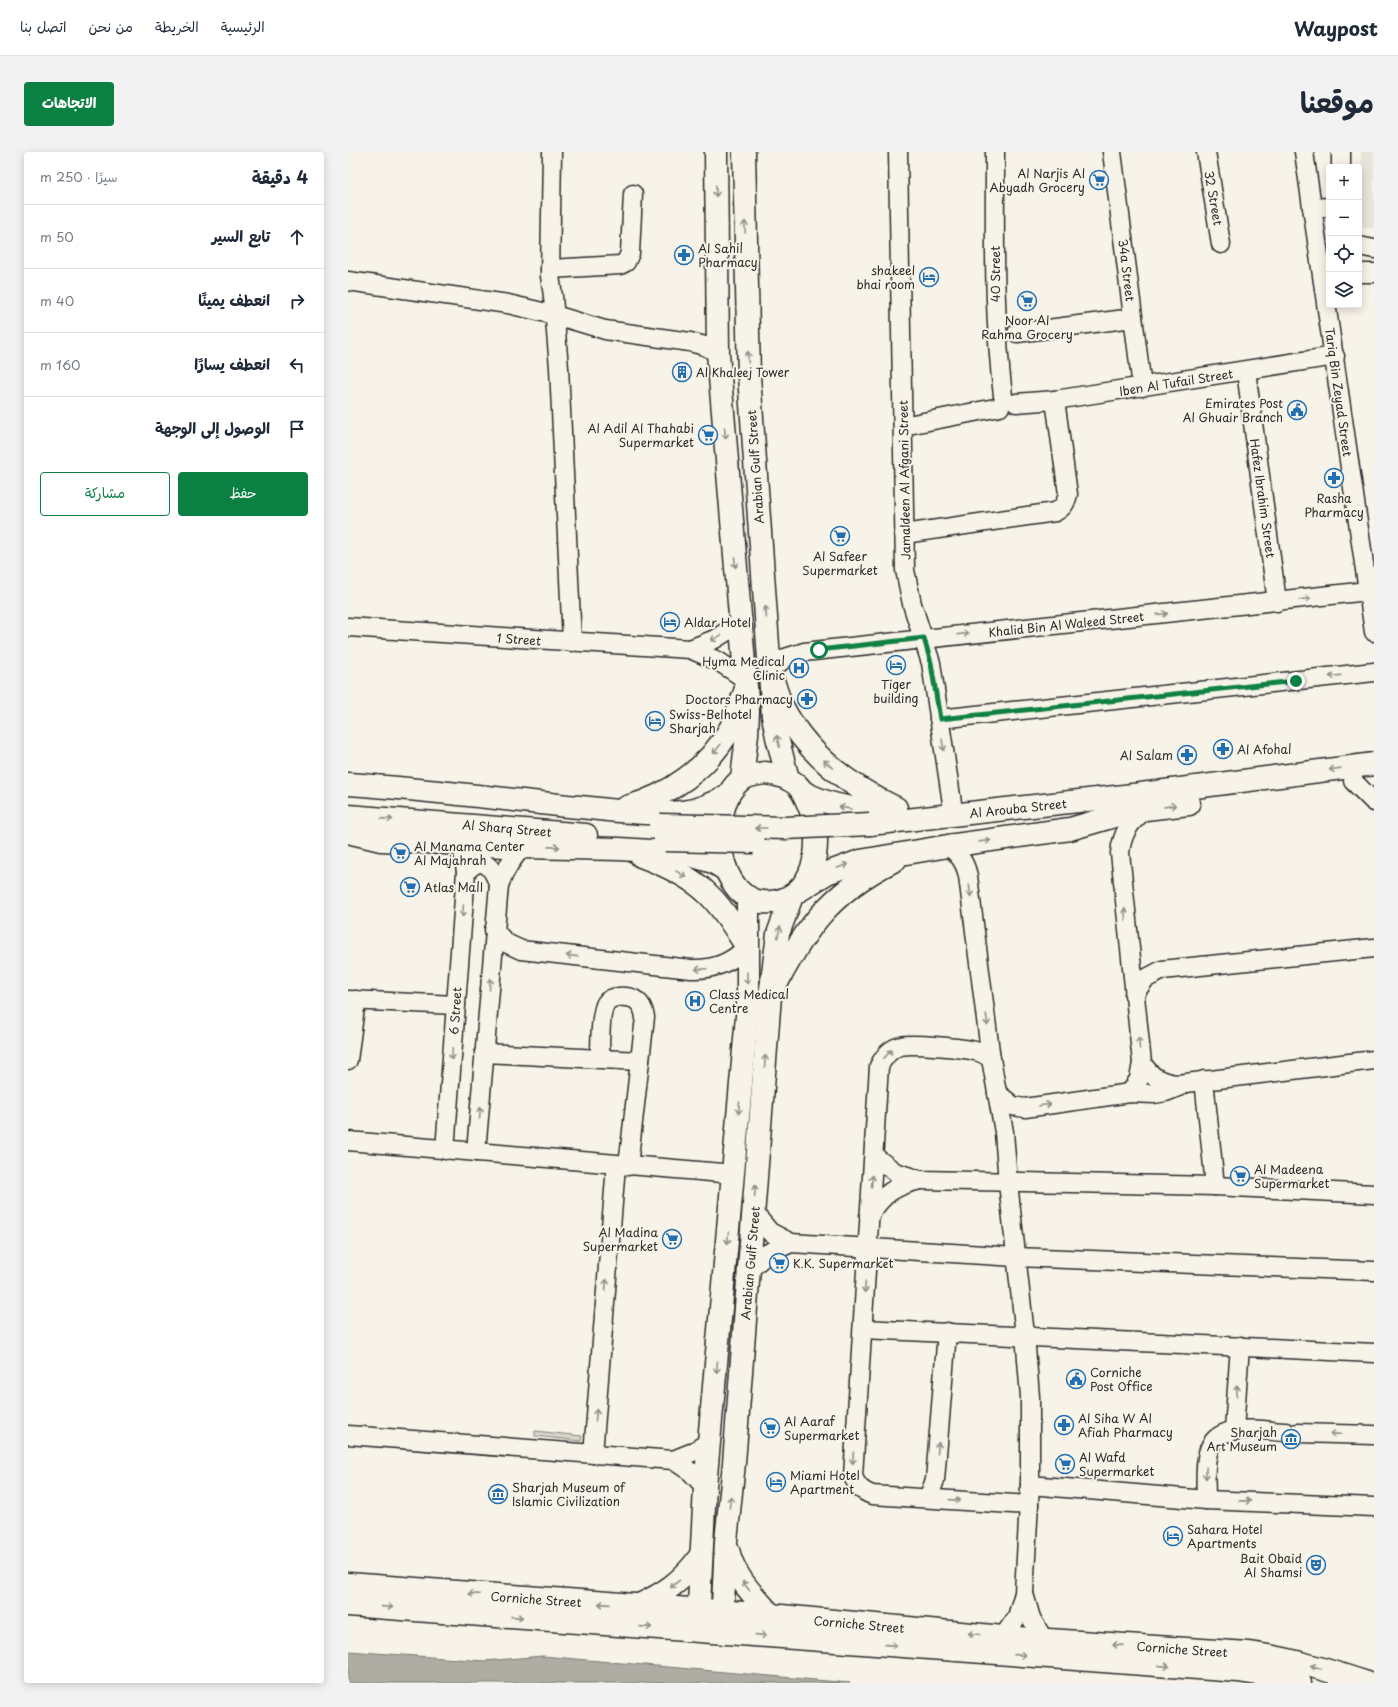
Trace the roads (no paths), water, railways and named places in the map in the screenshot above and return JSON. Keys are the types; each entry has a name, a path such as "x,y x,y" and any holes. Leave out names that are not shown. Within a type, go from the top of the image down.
{"main road":[{"path":"716,152 718,353 746,684 747,734 742,779"},
{"name":"Arabian Gulf Street","path":"744,152 746,302 751,420 773,716 777,737 796,785"},
{"path":"718,353 731,386 738,418 744,423 751,420"},
{"path":"770,671 782,706 812,749 830,767 851,783 872,797 896,808"},
{"path":"614,810 651,798 668,790 698,769 718,748 730,728 746,684"},
{"name":"Al Arouba Street","path":"1137,805 1374,764"},
{"path":"348,784 614,810 668,813 684,812 714,803 728,795 742,779 754,774 766,773 777,774 824,802 847,809 876,810 952,803 1083,787 1109,788 1137,805"},
{"name":"Al Arouba Street","path":"663,832 768,842 1137,805 1374,778"},
{"path":"794,894 806,880 813,866 817,851 817,835 814,819 796,785"},
{"path":"728,795 721,824 722,855 726,870 734,886 748,898 759,902 781,901 811,882 843,866 869,859 1070,829 1111,819 1137,805"},
{"name":"Al Sharq Street","path":"348,796 580,820 663,832"},
{"name":"Al Sharq Street","path":"348,816 663,832"},
{"path":"348,832 381,840 523,847 619,849 683,853 713,862 726,870"},
{"path":"619,849 657,862 692,882 708,894 721,908 747,947"},
{"path":"770,996 809,927 839,895 856,882 886,865 915,852"},
{"name":"Arabian Gulf Street","path":"722,1622 726,1541 754,1213 770,996 778,934 794,894"},
{"name":"Arabian Gulf Street","path":"698,1620 705,1487 725,1277 748,1005 748,898"},
{"path":"725,1277 728,1314 727,1344 733,1351 742,1351"},
{"path":"726,1541 733,1566 740,1578 771,1615"},
{"path":"637,1606 657,1597 675,1585 694,1566 701,1554"},
{"name":"Corniche Street","path":"348,1584 637,1606 698,1620"},
{"name":"Corniche Street","path":"348,1605 698,1620 1238,1671 1300,1683"},
{"name":"Corniche Street","path":"722,1622 771,1615 1003,1637 1271,1656 1313,1666 1367,1683"}],"street":[{"path":"552,152 550,269 559,368 572,642"},
{"name":"Jamaldeen Al Afgani Street","path":"898,152 905,564 908,587 931,663 952,803"},
{"name":"40 Street","path":"996,152 995,300 998,358 1006,402"},
{"name":"34a Street","path":"1112,152 1142,387"},
{"name":"32 Street","path":"1206,152 1222,244"},
{"name":"Tariq Bin Zeyad Street","path":"1304,152 1321,207 1325,273 1335,356 1373,621"},
{"path":"1341,152 1341,164"},
{"path":"550,269 620,265 626,262 630,253 633,194"},
{"path":"1362,247 1374,249"},
{"path":"1362,273 1374,273"},
{"path":"348,281 508,304 555,315 605,330 690,342 705,346 718,353"},
{"path":"1017,333 1133,318"},
{"path":"690,342 717,322"},
{"name":"Iben Al Tufail Street","path":"902,426 1006,402 1055,400 1335,356"},
{"name":"Hafez Ibrahim Street","path":"1246,371 1278,602"},
{"path":"904,534 1055,512 1062,508 1066,502 1068,494 1055,400"},
{"name":"Khalid Bin Al Waleed Street","path":"770,671 777,664 794,654 924,638 1278,602 1368,591"},
{"name":"1 Street","path":"690,649 715,639 740,623"},
{"name":"1 Street","path":"348,627 690,649 718,661 746,684"},
{"path":"940,719 1374,672"},
{"path":"1353,781 1374,802"},
{"path":"1130,1093 1139,1079 1142,1063 1120,870 1120,854 1121,840 1135,817 1137,805"},
{"name":"6 Street","path":"444,1150 466,872 462,844"},
{"path":"948,846 962,858 966,866 968,876 992,1059 1004,1132 1008,1183 1025,1336 1030,1412 1030,1485 1024,1593 1017,1617 1003,1637"},
{"path":"476,1152 499,885 504,870 512,858 523,847"},
{"path":"466,872 476,864 483,863 490,866 499,885"},
{"path":"494,930 506,943 521,950 691,969 720,966 737,957 747,947"},
{"path":"1134,994 1145,979 1162,970 1374,948"},
{"path":"1129,952 1144,964 1162,970"},
{"path":"592,1454 622,1165 640,1061 644,1023 644,1011 638,1001 632,998 621,997 610,999 604,1008 600,1058"},
{"path":"348,1060 352,1000 456,1005"},
{"path":"992,1059 980,1052 911,1045 901,1046 891,1050 884,1057 880,1066 852,1476 856,1485 863,1492 872,1495 1029,1505"},
{"path":"484,1053 640,1061"},
{"path":"1142,1063 1156,1080 1166,1084 1374,1060"},
{"path":"997,1092 1008,1102 1018,1108 1130,1093 1154,1094 1178,1088 1196,1081"},
{"path":"1196,1081 1215,1186"},
{"path":"1004,1132 1009,1119 1018,1108"},
{"path":"348,1141 734,1174"},
{"path":"874,1156 895,1172 920,1180 1008,1183 1215,1186 1374,1194"},
{"path":"869,1216 878,1202 890,1191 904,1184 920,1180"},
{"path":"754,1213 770,1232 791,1243 1016,1257 1374,1271"},
{"path":"749,1270 758,1260 768,1253 791,1243"},
{"path":"863,1328 1374,1353"},
{"path":"926,1498 930,1493 935,1480 947,1332"},
{"path":"1234,1430 1240,1346"},
{"path":"1206,1500 1207,1464 1210,1446 1221,1435 1234,1430 1374,1435"},
{"path":"348,1435 673,1460 693,1452 710,1440"},
{"path":"673,1460 691,1472 705,1487"},
{"path":"1030,1485 1206,1500 1374,1507"},
{"path":"1024,1593 1031,1618 1044,1640"}],"place":[{"name":"Al Narjis Al Abyadh Grocery","path":"1099,180"},
{"name":"Al Sahil Pharmacy","path":"684,255"},
{"name":"shakeel bhai room","path":"929,277"},
{"name":"Noor Al Rahma Grocery","path":"1027,301"},
{"name":"Al Khaleej Tower","path":"682,372"},
{"name":"Emirates Post Al Ghuair Branch","path":"1297,410"},
{"name":"Al Adil Al Thahabi Supermarket","path":"708,435"},
{"name":"Rasha Pharmacy","path":"1334,478"},
{"name":"Al Safeer Supermarket","path":"840,536"},
{"name":"Aldar Hotel","path":"670,622"},
{"name":"Tiger building","path":"896,665"},
{"name":"Hyma Medical Clinic","path":"799,668"},
{"name":"Doctors Pharmacy","path":"807,699"},
{"name":"Swiss-Belhotel Sharjah","path":"655,721"},
{"name":"Al Afohal","path":"1223,749"},
{"name":"Al Salam","path":"1187,755"},
{"name":"Al Manama Center Al Majahrah","path":"400,853"},
{"name":"Atlas Mall","path":"410,887"},
{"name":"Class Medical Centre","path":"695,1001"},
{"name":"Al Madeena Supermarket","path":"1240,1176"},
{"name":"Al Madina Supermarket","path":"672,1239"},
{"name":"K.K. Supermarket","path":"779,1263"},
{"name":"Corniche Post Office","path":"1076,1379"},
{"name":"Al Siha W Al Afiah Pharmacy","path":"1064,1425"},
{"name":"Al Aaraf Supermarket","path":"770,1428"},
{"name":"Sharjah Art Museum","path":"1291,1439"},
{"name":"Al Wafd Supermarket","path":"1065,1464"},
{"name":"Miami Hotel Apartment","path":"776,1482"},
{"name":"Sharjah Museum of Islamic Civilization","path":"498,1494"},
{"name":"Sahara Hotel Apartments","path":"1173,1536"},
{"name":"Bait Obaid Al Shamsi","path":"1316,1565"}]}
